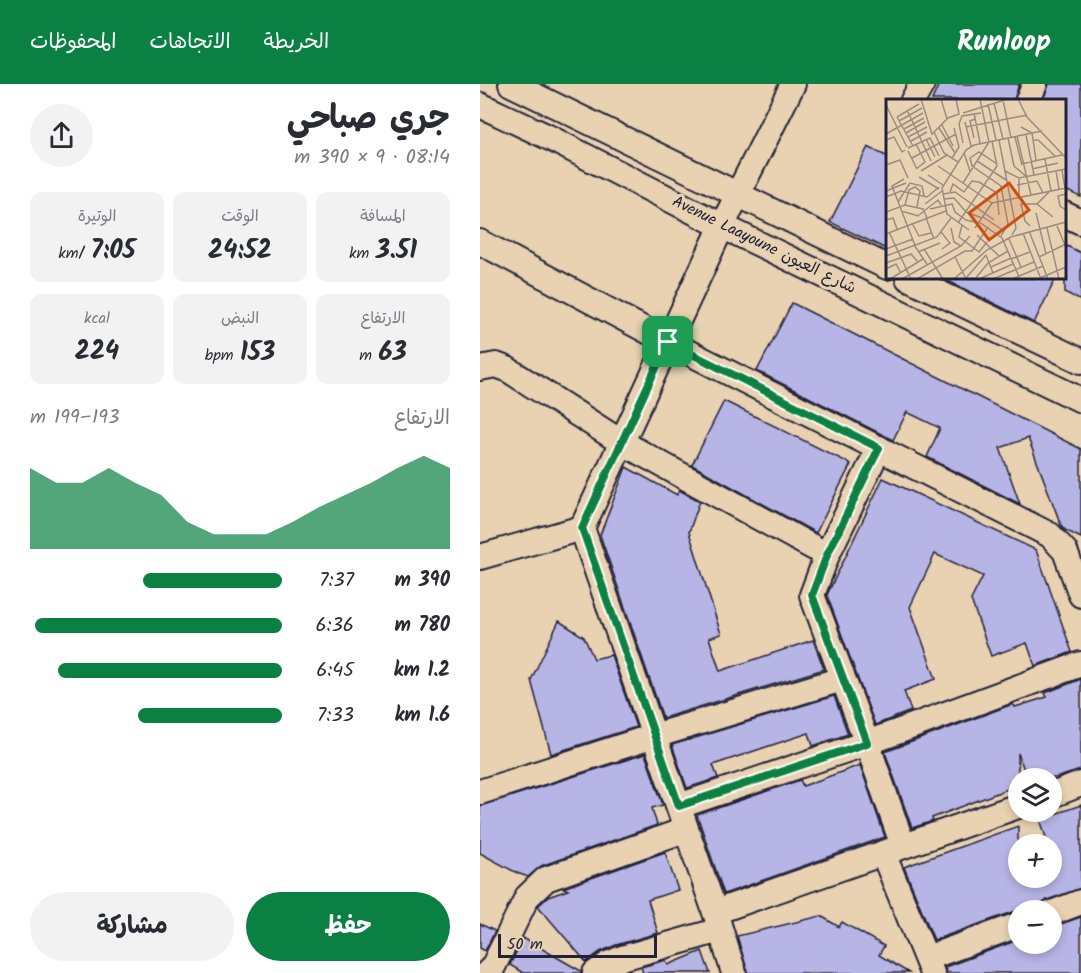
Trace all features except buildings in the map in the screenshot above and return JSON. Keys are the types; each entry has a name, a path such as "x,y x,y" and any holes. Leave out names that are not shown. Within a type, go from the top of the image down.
{"street":[{"name":"Avenue Laayoune شارع العيون","path":"511,84 886,266"},
{"path":"914,99 922,84"},
{"path":"1028,99 1035,84"},
{"path":"734,973 685,830 679,806 582,528 788,85"},
{"name":"Avenue Laayoune شارع العيون","path":"480,105 546,135 722,226 1081,400"},
{"path":"1066,214 1081,222"},
{"path":"480,242 668,342 1050,535 1065,552 1081,595"},
{"path":"910,279 1081,362"},
{"path":"480,368 496,365 507,369 621,442 827,555"},
{"path":"879,448 827,555 812,595 867,743 893,850 929,966 1008,930"},
{"path":"480,557 582,528"},
{"path":"679,806 867,743 1081,664"},
{"path":"480,792 842,679"},
{"path":"1062,791 1081,784"},
{"path":"595,973 608,963 893,850 1008,810"},
{"path":"487,973 493,967 527,897 546,879 685,830"},
{"path":"1062,909 1081,902"}],"route":[{"path":"668,342 879,448 827,555 812,595 867,743 679,806 582,528 668,342"}]}
